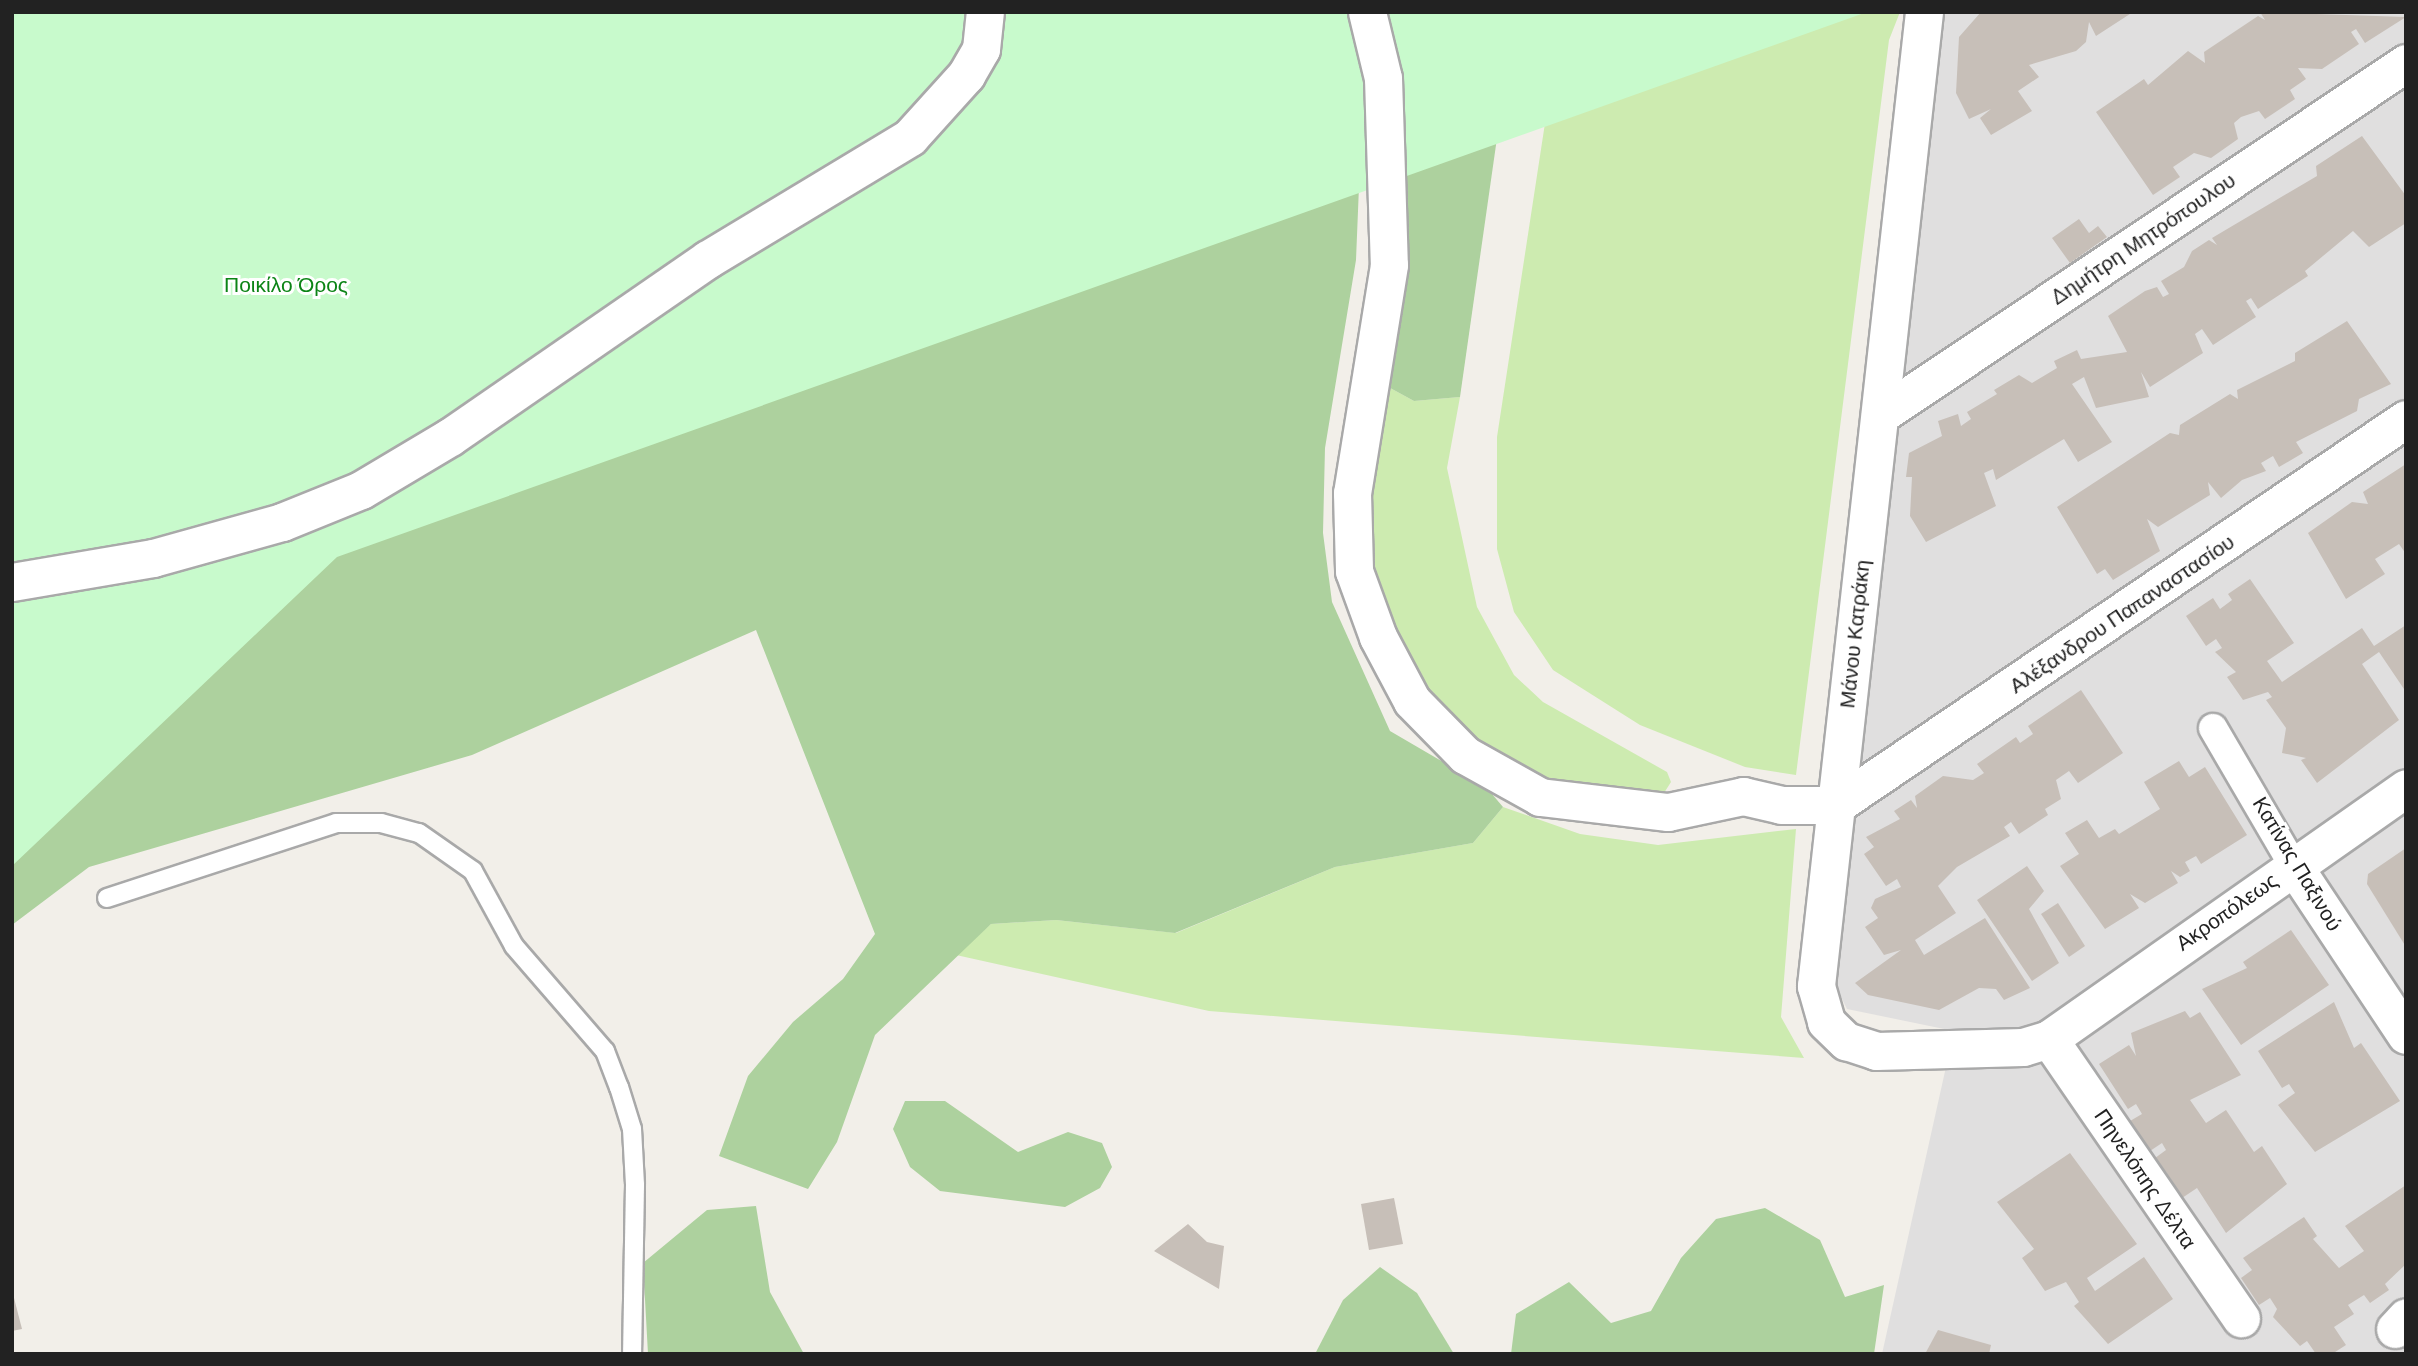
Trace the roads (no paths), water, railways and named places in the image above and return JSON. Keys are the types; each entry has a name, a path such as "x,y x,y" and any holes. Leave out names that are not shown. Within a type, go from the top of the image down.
{"street":[{"path":"12,582 153,558 282,522 361,490 450,437 708,259 910,136 966,75 981,49 985,12"},
{"path":"1367,12 1383,78 1389,265 1352,493 1354,571 1378,637 1412,701 1465,755 1540,797 1668,812 1743,796 1781,805 1836,805"},
{"name":"Μάνου Κατράκη","path":"1924,12 1816,986 1830,1027 1851,1044 1876,1051 2023,1047 2049,1039"},
{"name":"Δημήτρη Μητρόπουλου","path":"1880,415 2406,63"},
{"name":"Αλέξανδρου Παπαναστασίου","path":"1836,805 2406,419"},
{"name":"Κατίνας Παξινού","path":"2213,728 2293,865 2406,1035"},
{"name":"Ακροπόλεως","path":"2049,1039 2406,788"},
{"name":"Πηνελόπης Δέλτα","path":"2049,1039 2241,1318"}],"lane":[{"path":"107,898 336,823 381,822 419,833 472,871 514,946 605,1051 619,1087 632,1129 632,1354"}],"park label":[{"name":"Ποικίλο Όρος","path":"286,285"}]}
